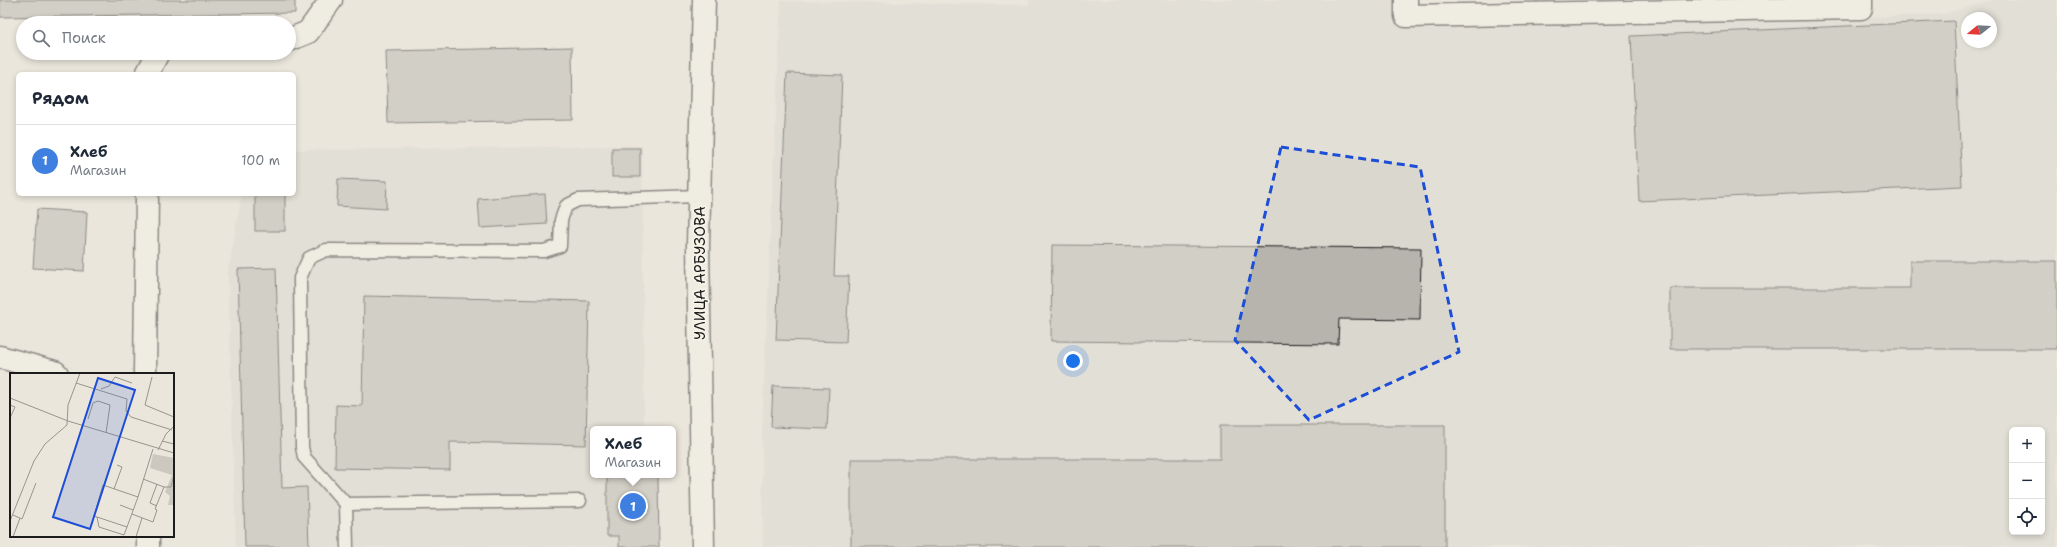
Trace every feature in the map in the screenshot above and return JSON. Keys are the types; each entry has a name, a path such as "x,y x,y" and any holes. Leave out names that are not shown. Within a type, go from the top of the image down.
{"street":[{"path":"296,37 308,32 331,0"},
{"name":"УЛИЦА АРБУЗОВА","path":"703,547 698,245 704,0"},
{"path":"1406,0 1406,16 1861,8 1861,0"},
{"path":"148,72 154,60"},
{"path":"145,373 147,196"},
{"path":"0,357 56,373"}],"lane":[{"path":"347,547 346,504 304,457 302,446 300,278 309,258 326,250 544,251 560,246 562,220 566,206 578,200 699,196"},
{"path":"346,504 580,502"}],"highlighted area":[{"path":"1281,147 1420,167 1459,352 1309,420 1235,340"}],"shaded area":[{"path":"1030,0 1397,0 1397,24 1625,24 1827,19 1944,14 1993,0 2057,0 2057,547 763,547 762,434 781,1 1029,5"},
{"path":"642,146 644,426 590,426 590,478 644,478 645,547 236,547 228,273 242,196 296,196 296,150"}],"building":[{"path":"0,0 295,0 295,13 0,17"},
{"path":"1954,21 1962,186 1639,201 1631,36"},
{"path":"572,47 573,120 388,123 386,51"},
{"path":"787,73 842,75 834,276 849,276 846,342 776,340"},
{"path":"612,148 640,148 640,177 612,177"},
{"path":"338,179 387,181 386,209 337,206"},
{"path":"545,194 547,224 480,228 478,199"},
{"path":"255,196 285,196 285,231 255,231"},
{"path":"37,209 87,212 84,271 33,268"},
{"path":"1052,245 1421,248 1420,320 1339,319 1338,344 1051,341"},
{"path":"1910,261 2057,261 2057,349 1670,349 1670,288 1910,288"},
{"path":"276,268 282,488 307,487 309,547 245,547 238,269"},
{"path":"364,296 589,301 586,445 450,442 450,470 335,468 336,405 362,406"},
{"path":"773,386 829,388 827,429 771,427"},
{"path":"1220,425 1445,425 1445,547 851,547 851,459 1220,459"},
{"path":"607,478 658,478 659,547 619,547 619,536 607,536"}],"place":[{"name":"Хлеб","path":"633,506"}]}
